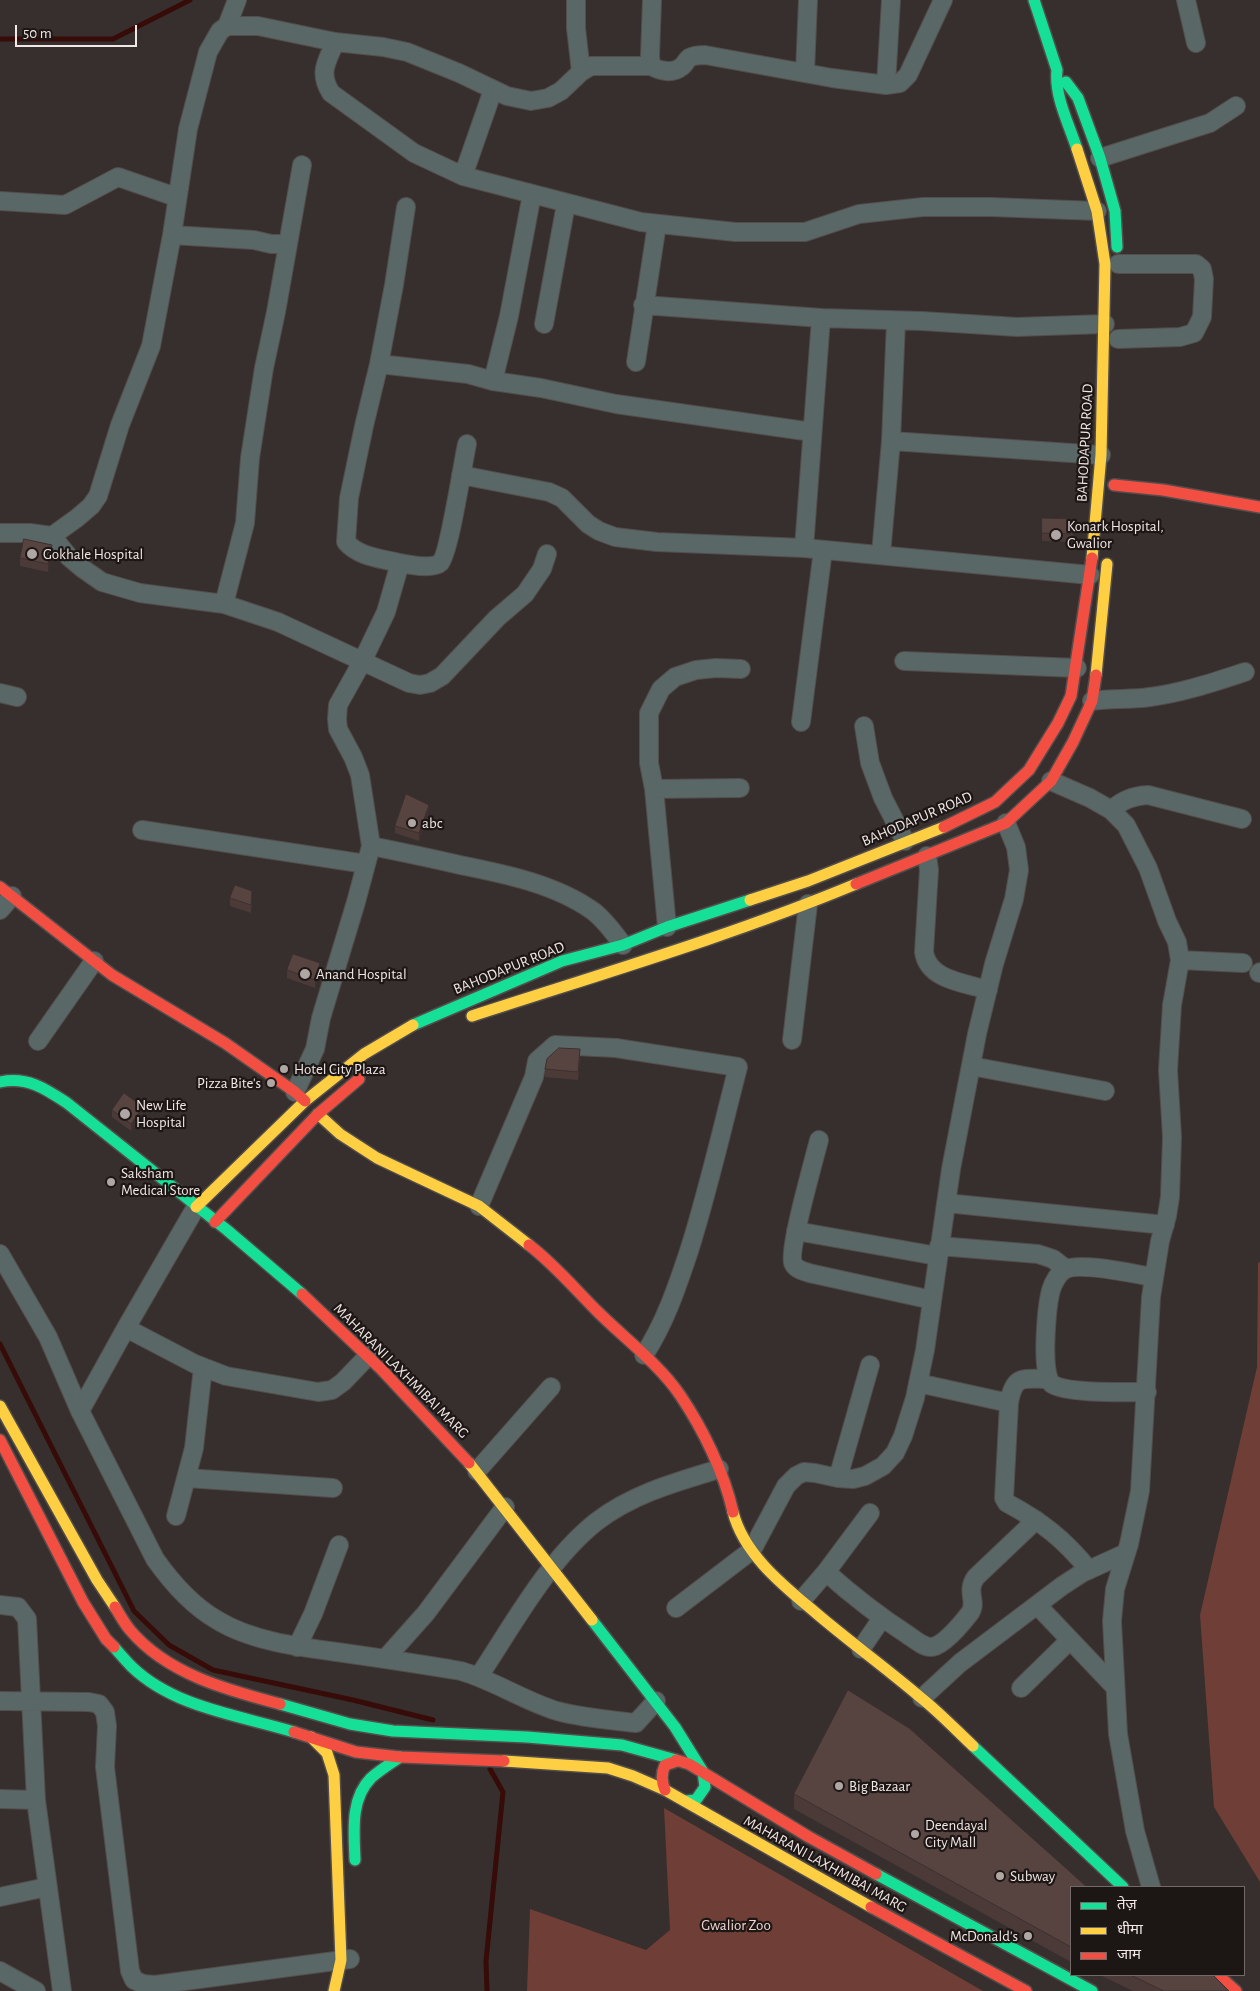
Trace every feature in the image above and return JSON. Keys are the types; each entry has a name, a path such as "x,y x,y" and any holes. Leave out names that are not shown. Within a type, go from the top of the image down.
{"main road":[{"name":"BAHODAPUR ROAD","path":"196,1206 300,1097 364,1054 420,1021 562,961 623,945 667,927 808,881 905,841 931,833 995,802 1030,770 1058,723 1071,696 1090,575 1115,335 1097,211 1059,93 1056,80 1058,70 1034,0"},
{"path":"1058,70 1078,98 1100,158 1115,211 1118,268"},
{"path":"1114,485 1173,491 1260,507"},
{"path":"457,1022 808,904 1006,823 1051,781 1073,742 1092,701 1099,658 1108,552"},
{"path":"6,891 112,975 225,1042 300,1097"},
{"path":"215,1222 318,1114 371,1069"},
{"name":"MAHARANI LAXHMIBAI MARG","path":"0,1082 27,1080 67,1103 280,1274 368,1356 477,1471 656,1701 703,1772"},
{"path":"318,1114 340,1134 377,1158 479,1206 535,1248 621,1335 644,1355 679,1394 696,1423 718,1469 730,1498 735,1519 752,1550 776,1579 922,1698 1122,1886"},
{"name":"MAHARANI LAXHMIBAI MARG","path":"0,1406 50,1493 96,1580 130,1630 155,1653 190,1675 232,1691 350,1724 393,1731 527,1737 622,1745 689,1764 809,1837 1092,1991"},
{"name":"MAHARANI LAXHMIBAI MARG","path":"0,1440 83,1602 106,1639 133,1668 162,1688 191,1702 222,1713 311,1737 337,1738 356,1752 400,1757 529,1762 608,1768 666,1790 818,1878 1026,1991"},
{"path":"329,1761 337,1738 350,1724"},
{"path":"311,1737 327,1753 334,1775 350,1960 334,1991"},
{"path":"355,1872 354,1811 361,1793 370,1779 400,1757"},
{"path":"666,1790 661,1781 661,1773 665,1765 677,1761"},
{"path":"685,1801 696,1800 704,1792 706,1780 703,1772"},
{"path":"1219,1976 1236,1991"}],"street":[{"path":"52,536 77,518 98,496 120,425 151,346 172,235 176,197 188,129 208,52 217,36 227,26 237,0"},
{"path":"576,0 576,28 581,72"},
{"path":"651,66 652,0"},
{"path":"804,73 808,0"},
{"path":"886,85 891,0"},
{"path":"227,26 258,26 335,42 383,47 407,52 507,96 532,101 548,98 561,91 581,72 591,66 651,66 658,70 669,71 678,69 688,59 696,55 886,85 900,82 908,75 943,0"},
{"path":"1186,0 1196,43"},
{"path":"335,42 323,74 326,85 331,93 414,153 463,176 566,204 657,224 735,232 805,232 859,214 915,208 991,207 1097,211"},
{"path":"463,176 493,90"},
{"path":"1100,158 1210,123 1236,106"},
{"path":"224,604 245,523 249,466 260,394 286,261 287,244 292,228 302,165"},
{"path":"0,201 65,206 118,177 176,197"},
{"path":"493,381 509,316 532,194"},
{"path":"544,324 566,204"},
{"path":"406,206 379,364 350,489 346,542 353,550 400,563 432,567 440,564 445,556 467,444"},
{"path":"636,362 643,305 657,224"},
{"path":"172,235 287,244"},
{"path":"643,305 821,318 922,321 1017,327 1115,335 1180,337 1194,333 1202,317 1204,279 1202,269 1196,264 1118,268"},
{"path":"804,548 821,318"},
{"path":"881,554 891,442 896,321"},
{"path":"379,364 444,370 616,404 812,432"},
{"path":"891,442 1101,455"},
{"path":"461,475 549,492 562,498 588,524 599,531 615,537 657,542 804,548 881,554 1090,575"},
{"path":"0,533 30,533 52,536 69,557 102,582 140,592 224,604 278,622 409,683 420,685 430,683 442,676 497,618 525,594 542,569 547,554"},
{"path":"801,722 823,550"},
{"path":"300,1097 371,846 360,775 338,729 338,705 362,662 386,612 400,563"},
{"path":"904,661 1076,668"},
{"path":"667,927 654,788 649,763 649,713 661,689 675,677 696,670 716,668 741,669"},
{"path":"1092,701 1113,698 1150,698 1245,672"},
{"path":"864,726 870,763 883,798 905,841"},
{"path":"1051,781 1090,798 1111,810 1126,825 1148,868 1176,942 1180,960 1172,1005 1168,1070 1172,1137 1170,1197 1153,1276 1140,1491 1126,1553 1115,1589 1112,1621 1118,1734 1135,1831 1151,1886"},
{"path":"654,788 740,788"},
{"path":"1111,810 1122,801 1133,796 1148,795 1242,819"},
{"path":"676,1608 752,1550 786,1486 796,1476 804,1472 853,1479 865,1476 883,1466 895,1453 904,1436 918,1383 946,1203 971,1066 988,990 1014,899 1019,870 1016,846 1006,823"},
{"path":"142,830 366,864"},
{"path":"371,846 506,874 548,888 578,902 593,912 606,922 623,945"},
{"path":"927,856 929,870 925,962 930,969 944,977 988,990"},
{"path":"0,910 6,891"},
{"path":"792,1040 808,904"},
{"path":"1180,960 1243,963"},
{"path":"38,1041 94,961"},
{"path":"479,1206 534,1077 537,1061 554,1045 616,1048 738,1067 699,1220 658,1334 644,1355"},
{"path":"971,1066 1105,1091"},
{"path":"819,1140 796,1231 792,1256 796,1268 809,1273 932,1300"},
{"path":"946,1203 1165,1225"},
{"path":"80,1411 196,1206"},
{"path":"796,1231 938,1251 1038,1254 1053,1259 1066,1269"},
{"path":"0,1254 48,1337 80,1411 156,1559 172,1581 190,1600 218,1621 252,1635 297,1646 442,1668 479,1676 556,1710 590,1718 636,1723 656,1701"},
{"path":"1048,1380 1046,1324 1051,1289 1058,1275 1066,1269 1081,1267 1153,1276"},
{"path":"126,1328 226,1376 318,1392 332,1390 343,1382 368,1356"},
{"path":"838,1478 870,1365"},
{"path":"176,1516 194,1448 204,1367"},
{"path":"1089,1570 1071,1547 1036,1520 1007,1503 1004,1498 1011,1390 1016,1382 1021,1379 1048,1380 1064,1388 1111,1392 1147,1392"},
{"path":"918,1383 1009,1403"},
{"path":"477,1471 551,1387"},
{"path":"479,1676 552,1566 596,1522 622,1505 650,1492 718,1469"},
{"path":"187,1478 333,1488"},
{"path":"386,1660 426,1612 505,1507"},
{"path":"801,1601 826,1572 870,1513"},
{"path":"826,1572 867,1608 882,1618 926,1646 939,1645 972,1610 973,1603 970,1588 976,1577 1036,1520"},
{"path":"297,1646 312,1614 339,1545"},
{"path":"922,1698 960,1663 1038,1606 1062,1586 1089,1570 1126,1553"},
{"path":"0,1605 18,1607 27,1619 36,1800 62,1991"},
{"path":"1038,1606 1115,1687"},
{"path":"861,1649 882,1618"},
{"path":"1021,1688 1070,1640"},
{"path":"0,1701 89,1702 99,1704 105,1712 107,1726 105,1767 130,1972 134,1980 143,1984 155,1985 350,1960"},
{"path":"0,1799 36,1800"},
{"path":"0,1897 47,1887"},
{"path":"0,1971 36,1991"}],"green space":[{"path":"1260,1262 1260,1882 1214,1807 1200,1615 1257,1367 1258,1263"},
{"name":"Gwalior Zoo","path":"664,1808 983,1991 527,1991 530,1909 646,1950 670,1930"}],"building":[{"path":"1042,518 1074,519 1073,534 1042,533"},
{"path":"24,539 52,545 48,564 20,558"},
{"name":"abc","path":"406,794 429,805 419,833 395,826"},
{"path":"235,885 252,891 251,905 230,898"},
{"path":"293,954 320,963 315,980 287,970"},
{"path":"559,1048 580,1049 578,1072 545,1069 547,1059"},
{"path":"124,1093 143,1107 131,1124 112,1110"},
{"name":"Deendayal City Mall","path":"848,1690 909,1728 1086,1886 1070,1886 1070,1946 794,1794"},
{"path":"1133,1976 1214,1976 1229,1991 1164,1991"}],"waterway":[{"path":"0,39 113,39 190,0"},
{"path":"0,1344 134,1611 169,1645 213,1670 353,1700 433,1720"},
{"path":"487,1991 486,1961 503,1792 490,1769"}],"traffic: fast":[{"path":"1034,0 1057,70 1060,100 1077,149"},
{"path":"1066,82 1078,98 1100,158 1115,211 1117,247"},
{"path":"413,1025 562,961 623,945 667,927 750,900"},
{"path":"0,1082 28,1082 67,1103 227,1230 302,1294"},
{"path":"592,1620 675,1727 703,1772 705,1787 696,1800 685,1801"},
{"path":"114,1647 132,1667 149,1681 168,1692 208,1709 294,1732"},
{"path":"280,1704 350,1724 393,1731 527,1737 622,1745 676,1760"},
{"path":"973,1746 1122,1886"},
{"path":"355,1860 356,1806 364,1786 371,1778 400,1757"},
{"path":"876,1874 1092,1991"}],"traffic: slow":[{"path":"1077,149 1097,211 1105,264 1101,455 1092,558"},
{"path":"1096,675 1107,564"},
{"path":"750,900 808,881 944,827"},
{"path":"472,1016 714,938 856,884"},
{"path":"196,1207 305,1101 364,1054 413,1025"},
{"path":"318,1114 340,1134 377,1158 479,1206 529,1245"},
{"path":"0,1406 97,1580 115,1607"},
{"path":"469,1463 592,1620"},
{"path":"733,1512 738,1528 746,1542 779,1581 927,1703 973,1746"},
{"path":"311,1737 327,1753 334,1775 341,1960 334,1991"},
{"path":"504,1761 608,1768 633,1776 665,1790 871,1907"}],"traffic: jam":[{"path":"1114,485 1163,490 1260,507"},
{"path":"944,827 995,802 1029,770 1058,723 1071,696 1092,558"},
{"path":"856,884 1006,823 1051,781 1073,742 1092,701 1096,675"},
{"path":"0,887 112,975 225,1043 305,1101"},
{"path":"215,1222 318,1114 359,1079"},
{"path":"529,1245 556,1268 597,1311 662,1372 680,1395 712,1451 733,1512"},
{"path":"302,1294 381,1369 469,1463"},
{"path":"0,1440 83,1602 106,1639 114,1647"},
{"path":"115,1607 128,1627 145,1645 180,1669 219,1686 280,1704"},
{"path":"294,1732 356,1752 400,1757 504,1761"},
{"path":"676,1760 689,1764 809,1837 876,1874"},
{"path":"665,1790 662,1778 665,1765 677,1761"},
{"path":"871,1907 1026,1991"},
{"path":"1219,1976 1236,1991"}],"place":[{"name":"Konark Hospital, Gwalior","path":"1056,535"},
{"name":"Gokhale Hospital","path":"32,554"},
{"name":"abc","path":"412,823"},
{"name":"Anand Hospital","path":"305,974"},
{"name":"Hotel City Plaza","path":"284,1069"},
{"name":"Pizza Bite's","path":"271,1083"},
{"name":"New Life Hospital","path":"125,1114"},
{"name":"Saksham Medical Store","path":"111,1182"},
{"name":"Big Bazaar","path":"839,1786"},
{"name":"Deendayal City Mall","path":"915,1834"},
{"name":"Subway","path":"1000,1876"},
{"name":"McDonald's","path":"1028,1936"}]}
